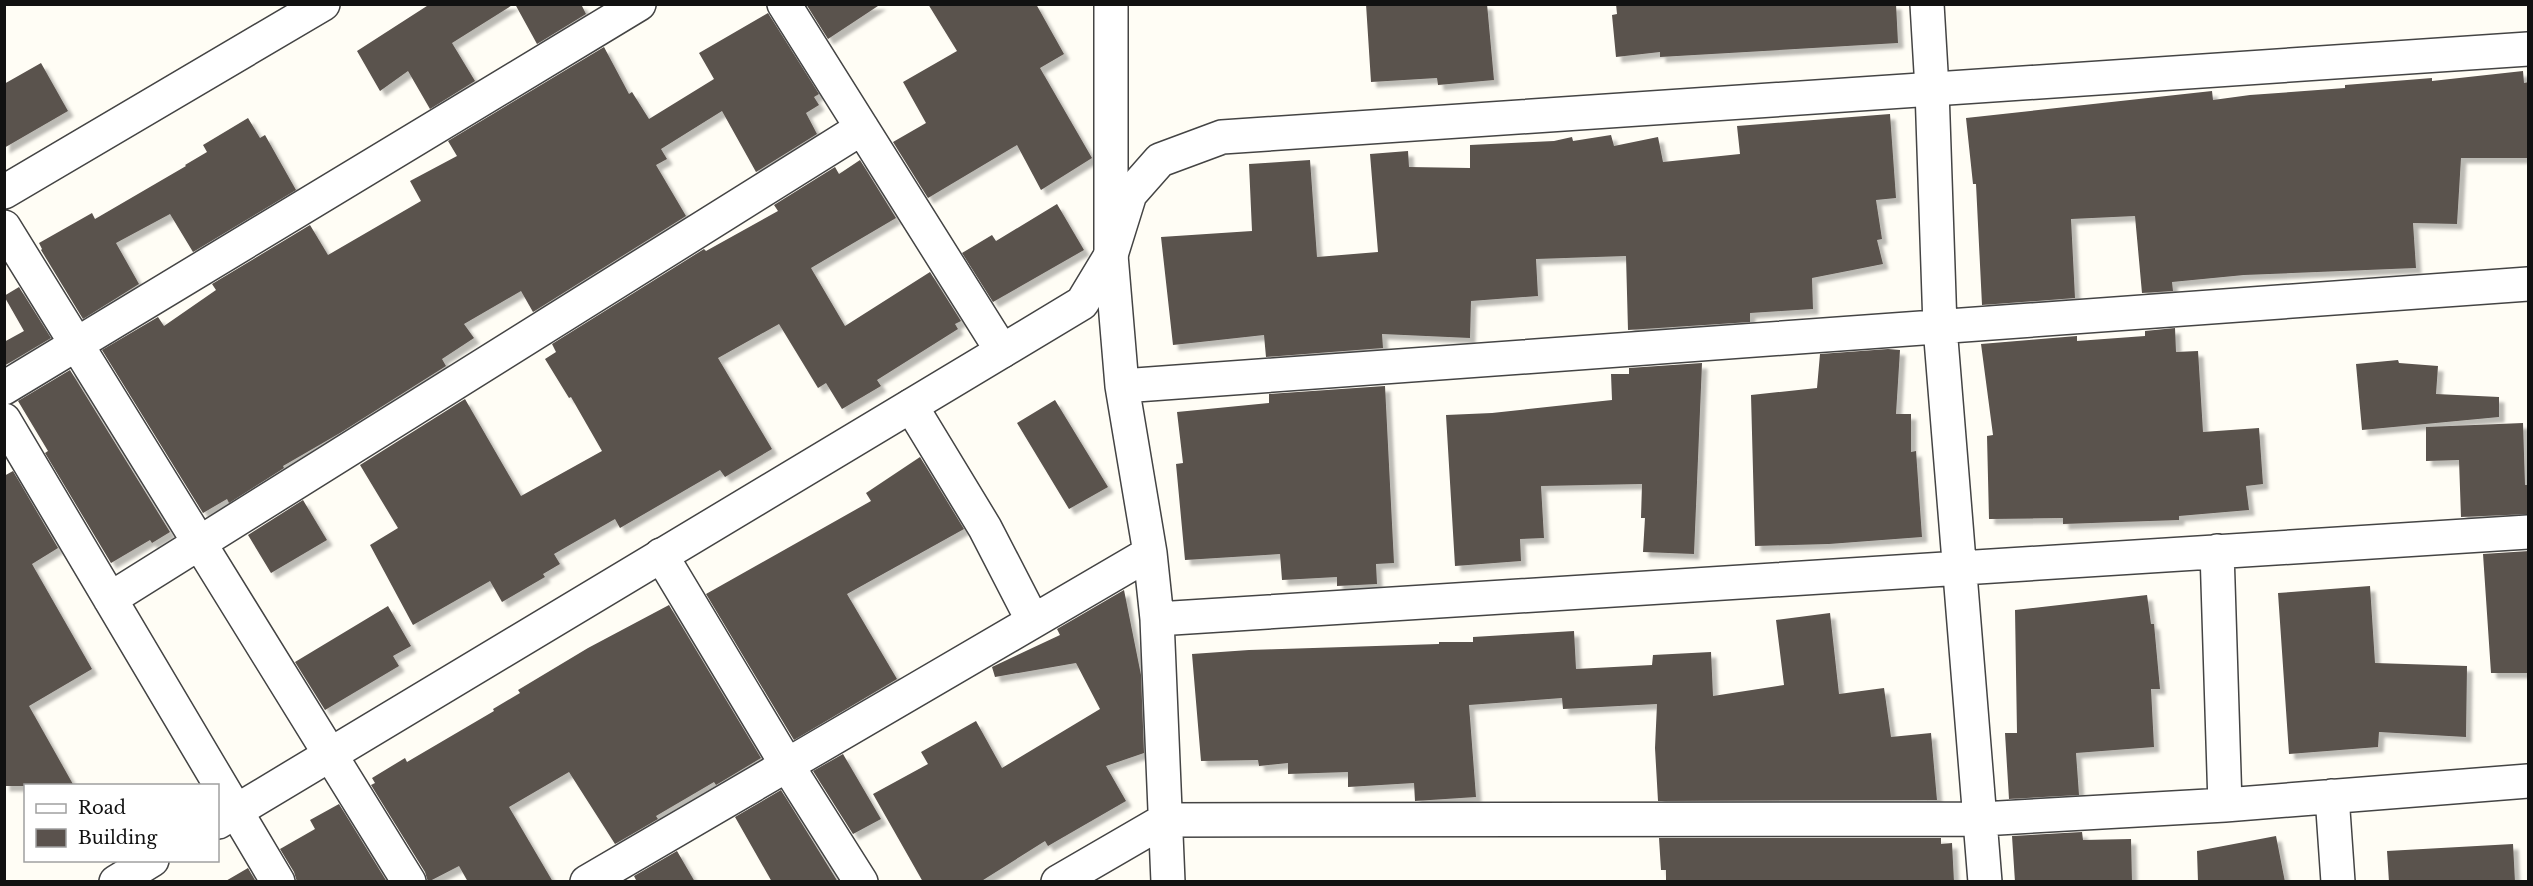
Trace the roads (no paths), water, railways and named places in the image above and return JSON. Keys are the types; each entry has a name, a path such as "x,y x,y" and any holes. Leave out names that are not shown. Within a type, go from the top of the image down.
{"street":[{"path":"4,192 323,4"},
{"path":"4,388 639,4"},
{"path":"784,4 1002,351"},
{"path":"1111,4 1110,255 1122,386 1150,553 1157,619 1168,882"},
{"path":"1927,4 1940,327 1985,882"},
{"path":"227,816 1082,303 1110,255 1130,194 1160,160 1222,137 2529,49"},
{"path":"110,599 862,128"},
{"path":"4,226 409,882"},
{"path":"1122,386 2529,284"},
{"path":"911,406 985,528 1033,621"},
{"path":"4,420 110,599 210,784"},
{"path":"1157,619 2529,532"},
{"path":"2217,551 2225,804"},
{"path":"587,882 1150,553"},
{"path":"662,555 787,765 861,882"},
{"path":"1058,882 1165,820 1981,819 2225,804 2529,781"},
{"path":"2332,796 2338,882"},
{"path":"219,801 227,816 278,882"},
{"path":"116,882 150,862"}]}
